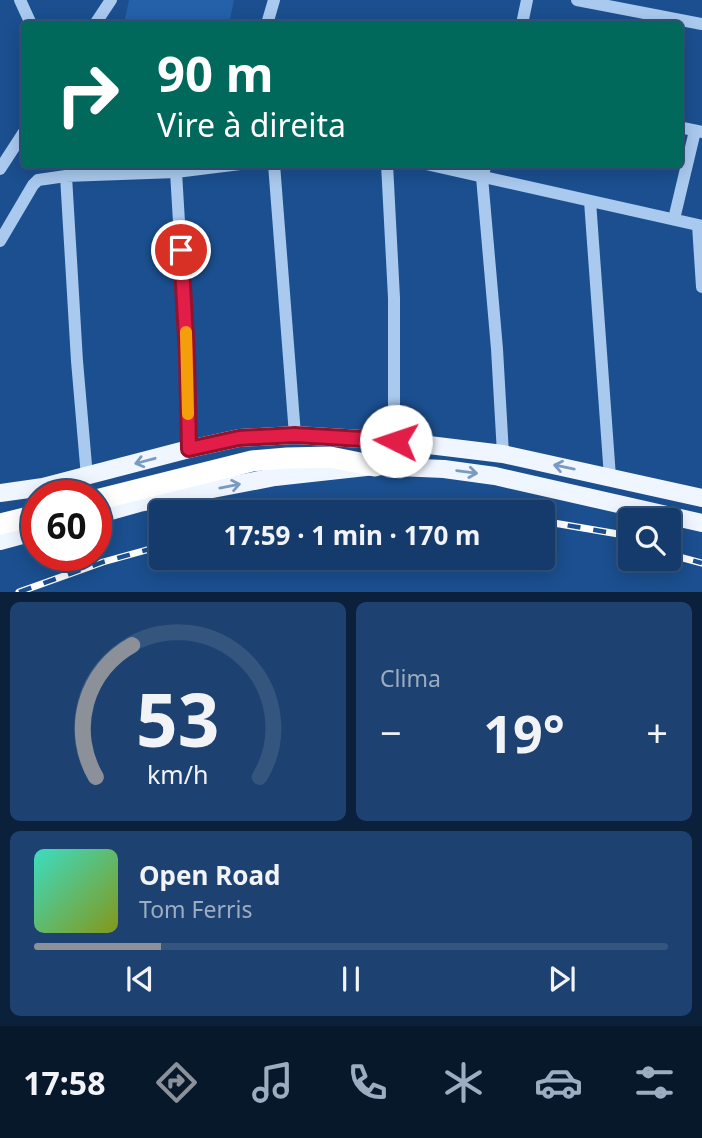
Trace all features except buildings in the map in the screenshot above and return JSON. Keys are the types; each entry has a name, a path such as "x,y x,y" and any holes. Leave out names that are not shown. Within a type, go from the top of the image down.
{"highway":[{"path":"112,496 266,459 330,457 375,466"},
{"path":"0,524 21,519"}],"main road":[{"path":"5,491 88,477 239,438 295,435 396,441 503,454 702,498"},
{"path":"112,511 275,477 375,466 444,469 495,476 702,523"},
{"path":"0,541 21,535"}],"street":[{"path":"20,0 30,21"},
{"path":"97,21 111,0"},
{"path":"268,21 274,0"},
{"path":"523,21 527,0"},
{"path":"577,0 696,23"},
{"path":"674,219 699,131"},
{"path":"0,169 21,137"},
{"path":"0,241 37,180 208,168"},
{"path":"274,168 295,435"},
{"path":"387,168 394,298 396,441"},
{"path":"459,168 484,171 590,201 700,226 702,287"},
{"path":"484,171 503,454"},
{"path":"176,172 187,355 189,449"},
{"path":"66,176 77,361 88,477"},
{"path":"590,201 610,477"}],"shaded area":[{"path":"129,0 234,0 230,21 124,21"}],"railway":[{"path":"555,523 618,534"},
{"path":"19,592 103,562 149,549"},
{"path":"681,557 702,563"}],"slow traffic":[{"path":"186,332 188,414"}],"route":[{"path":"181,250 189,449 239,438 295,435 396,441"}]}
